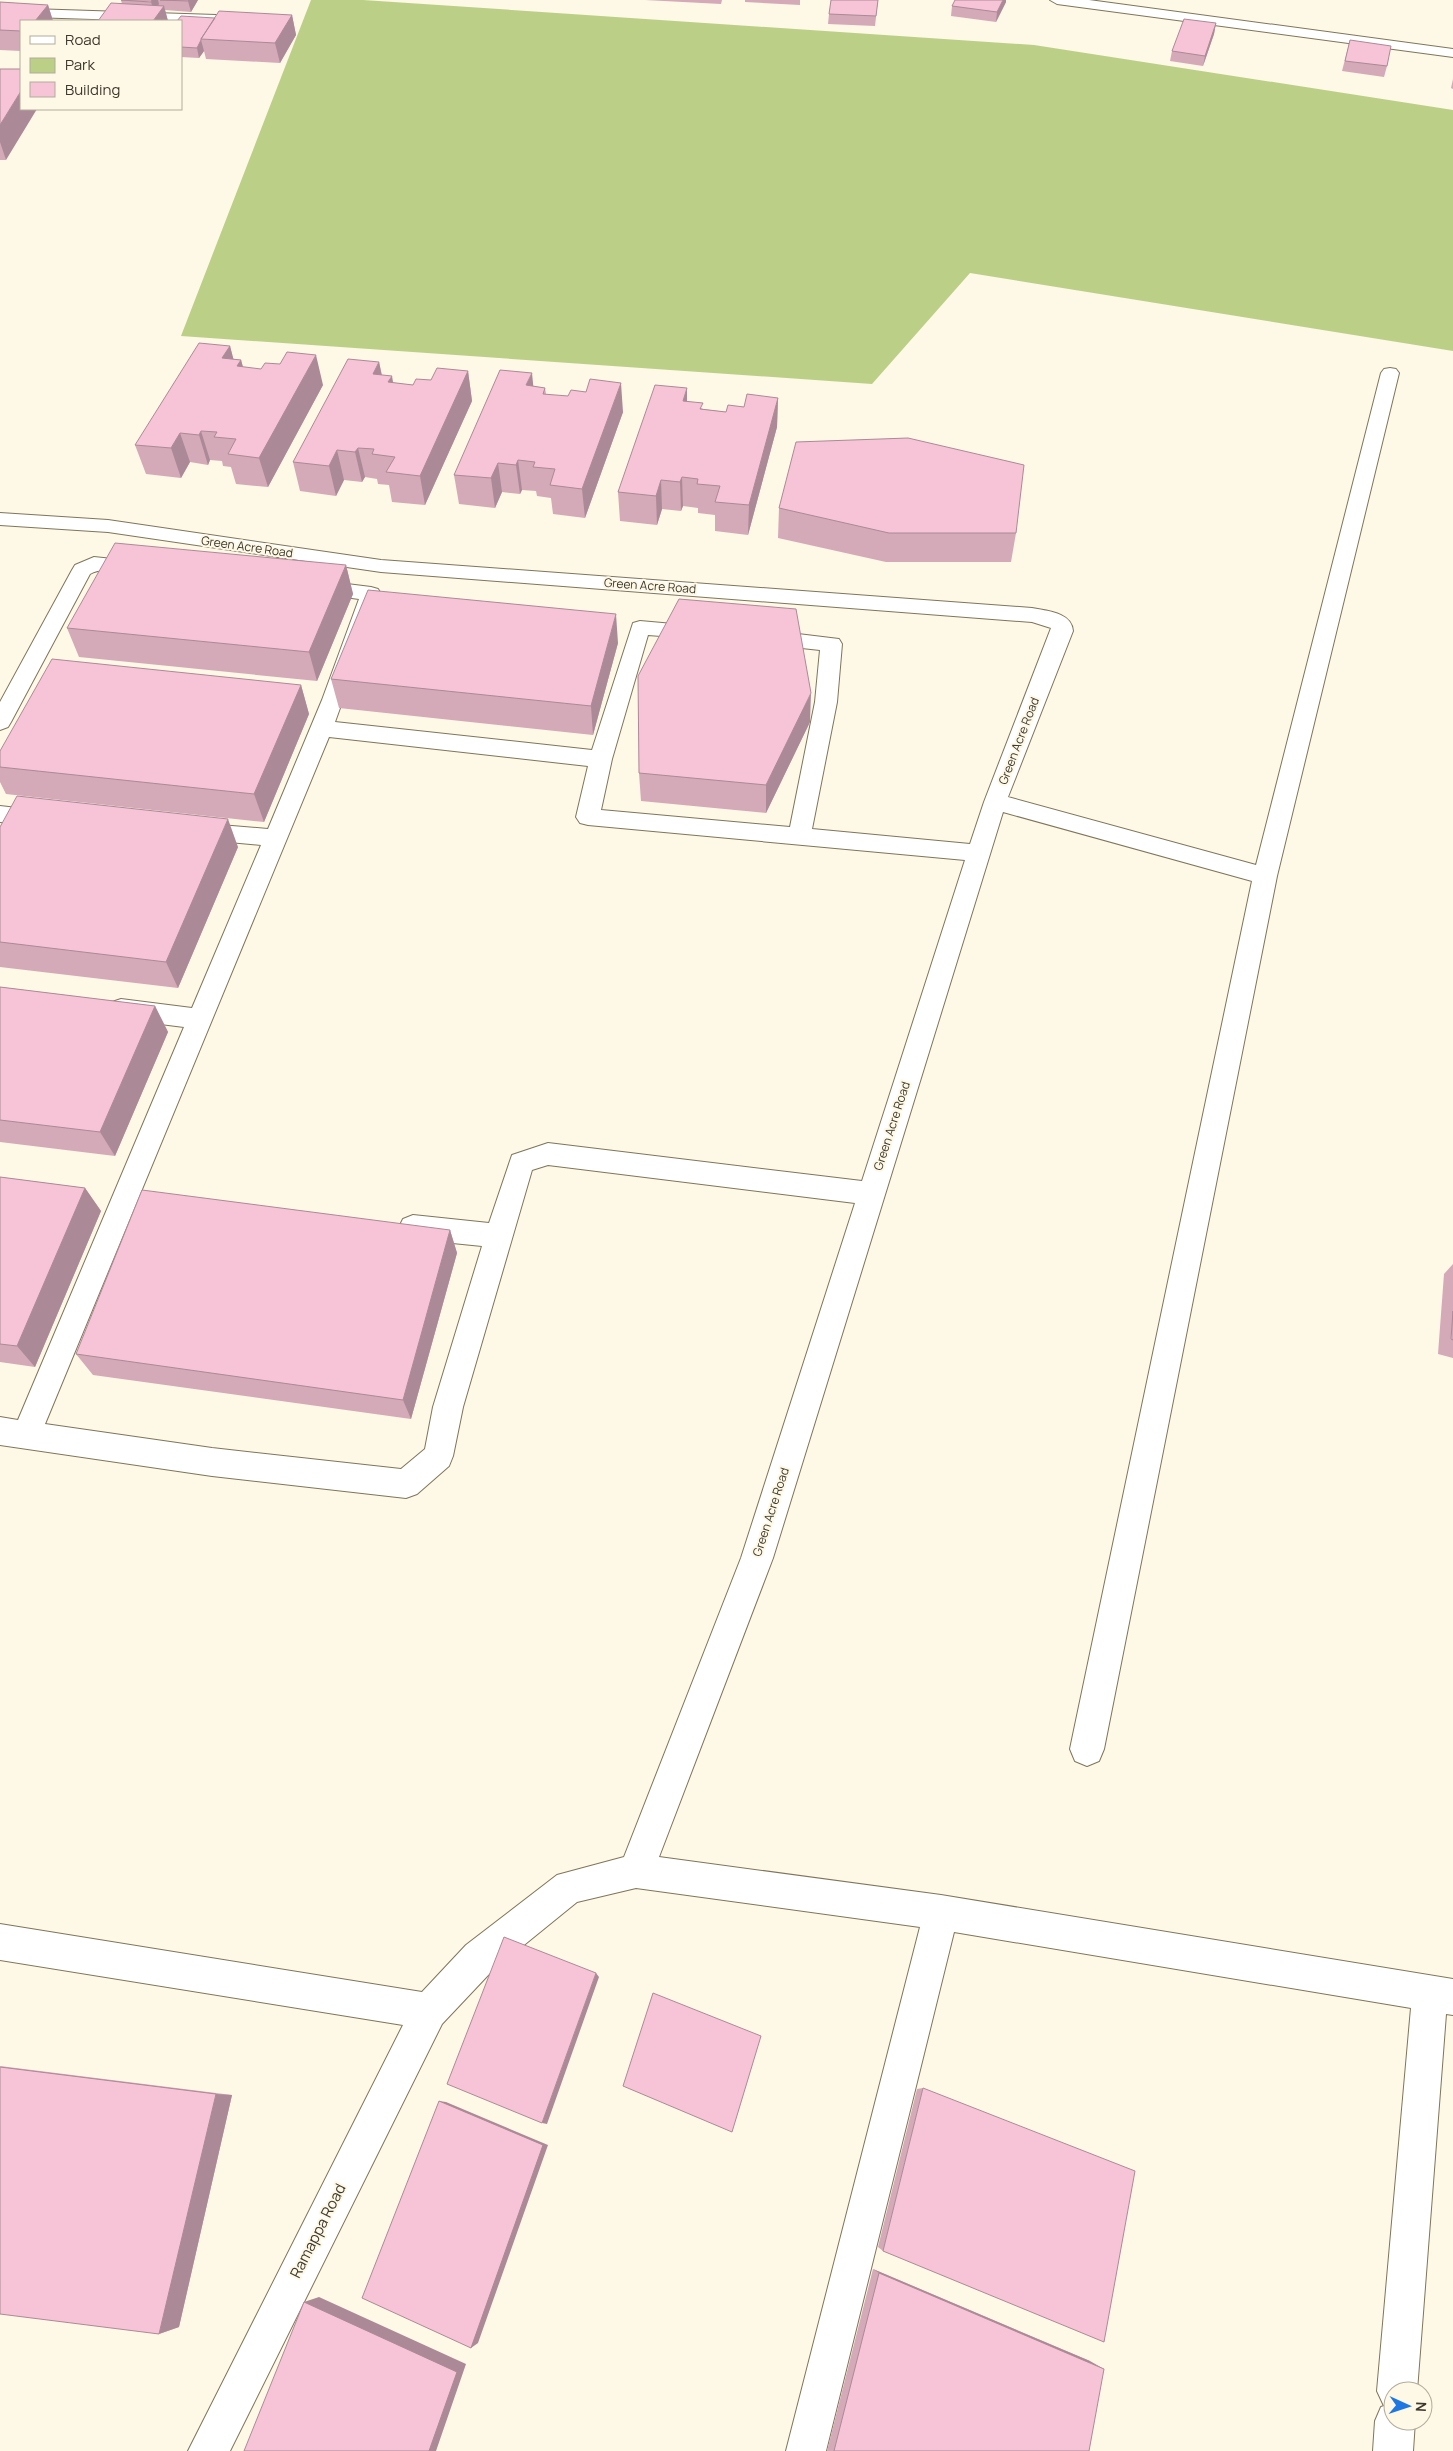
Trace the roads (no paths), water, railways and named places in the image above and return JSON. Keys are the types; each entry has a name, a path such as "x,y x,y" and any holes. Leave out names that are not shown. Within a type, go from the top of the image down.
{"street":[{"path":"1057,0 1453,53"},
{"path":"0,12 233,20"},
{"path":"1087,1749 1265,876 1390,373"},
{"name":"Green Acre Road","path":"0,519 108,526 380,566 1046,617 1062,625 1062,631 995,802 978,853 757,1558 636,1871"},
{"path":"0,722 82,570 94,563 161,570"},
{"path":"295,584 380,595 321,728 126,1196 13,1433 212,1462 406,1484 438,1456 448,1407 521,1163 548,1154 871,1194"},
{"path":"718,633 630,627 588,817 798,838 978,853"},
{"path":"746,635 831,644 826,702 798,838"},
{"path":"321,728 524,752 601,758"},
{"path":"995,802 1265,876"},
{"path":"0,814 69,820"},
{"path":"176,830 275,838"},
{"path":"95,1006 199,1019"},
{"path":"126,1196 155,1200"},
{"path":"390,1224 498,1236"},
{"path":"636,1871 941,1912 1441,1995 1399,2381"},
{"name":"Ramappa Road","path":"208,2451 429,2011 479,1958 568,1887 636,1871"},
{"path":"806,2451 941,1912"},
{"path":"0,1942 429,2011"},
{"path":"1392,2451 1394,2431"}]}
